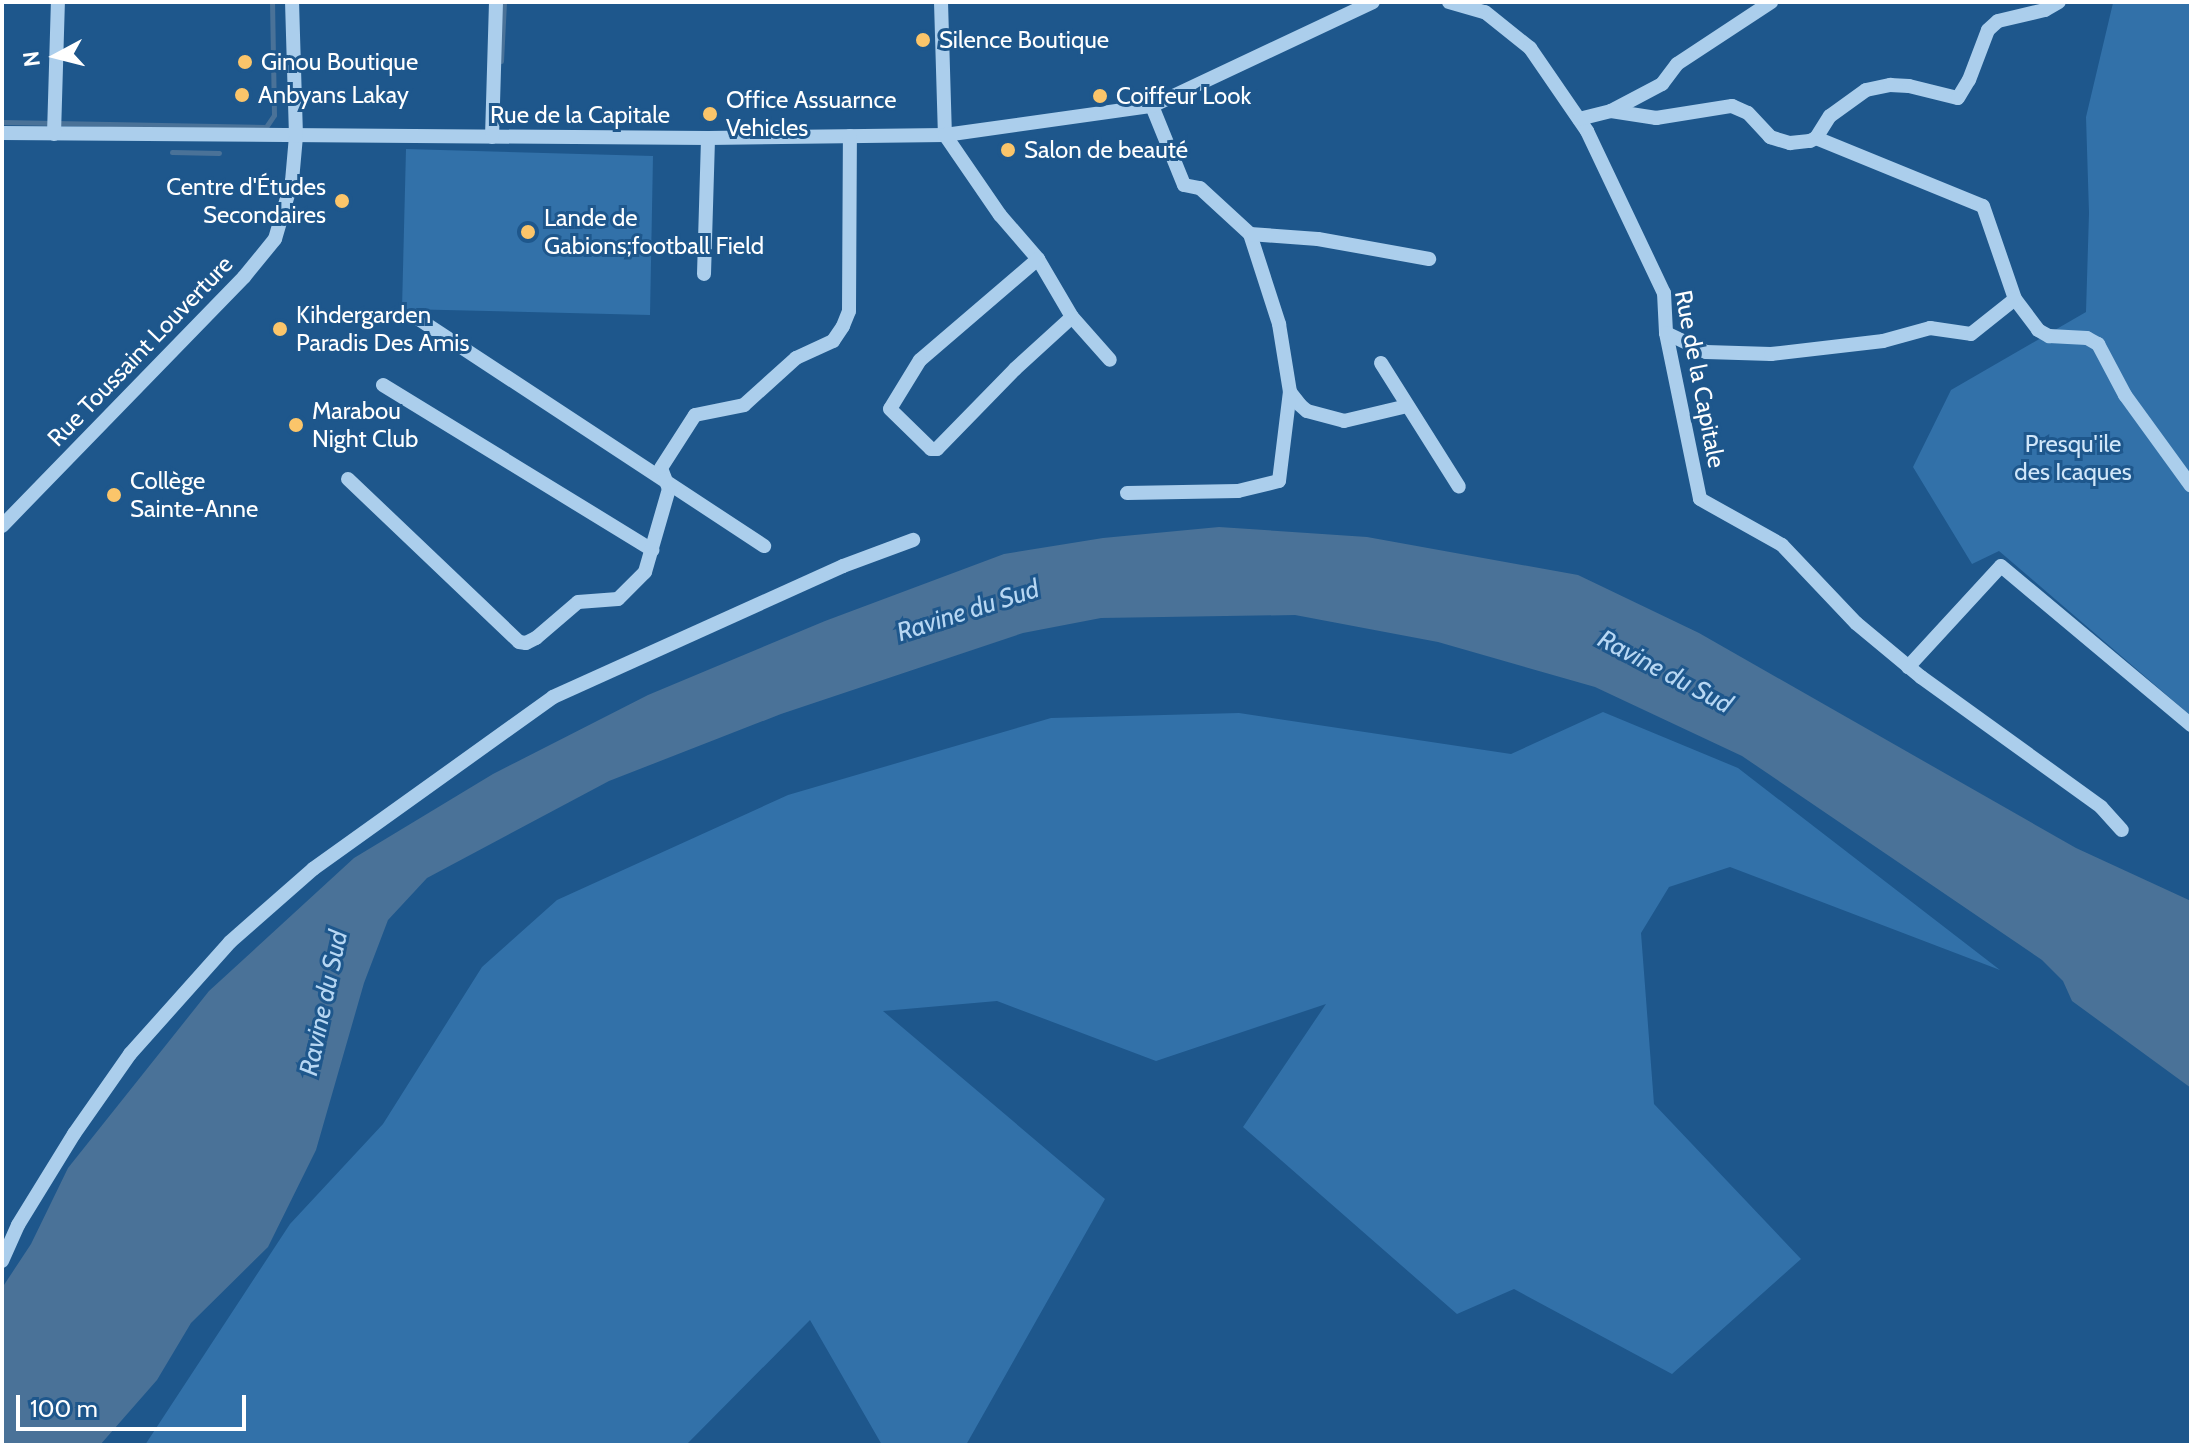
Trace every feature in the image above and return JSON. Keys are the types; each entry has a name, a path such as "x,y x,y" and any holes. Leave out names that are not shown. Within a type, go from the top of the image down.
{"street":[{"path":"54,134 58,2"},
{"name":"Rue Toussaint Louverture","path":"2,526 244,277 275,239 292,181 296,136 292,2"},
{"path":"492,137 496,2"},
{"path":"941,2 945,135 1000,215 1038,259 1072,317 1110,360"},
{"name":"Rue de la Capitale","path":"2,133 708,138 945,135 1152,106 1373,2"},
{"name":"Rue de la Capitale","path":"1449,2 1485,7 1530,48 1579,119 1664,293 1666,333 1700,499 1782,545 1856,623 1908,667 2101,807 2122,830"},
{"path":"1579,119 1611,111 1662,84 1677,64 1771,2"},
{"path":"1816,138 1830,116 1866,90 1890,85 1909,86 1958,98 1969,80 1988,30 1998,21 2045,10 2059,2"},
{"path":"1127,493 1238,491 1279,481 1290,392 1279,324 1250,234 1200,188 1184,185 1152,106"},
{"path":"1611,111 1656,118 1732,106 1748,113 1770,137 1779,142 1800,143 1816,138 1983,206 2015,299 2044,334 2087,338 2098,344 2125,395 2191,486"},
{"path":"348,479 519,642 526,643 536,638 578,602 618,599 645,572 669,489 661,468 695,415 744,405 796,358 833,341 843,326 849,311 850,136"},
{"path":"704,274 708,138"},
{"path":"1250,234 1318,239 1429,259"},
{"path":"1038,259 920,360 890,409 931,449 937,449 1015,369 1072,317"},
{"path":"1666,333 1706,352 1771,354 1883,341 1930,328 1971,334 2015,299"},
{"path":"414,316 764,546"},
{"path":"1381,363 1459,487"},
{"path":"383,385 652,550"},
{"path":"1290,392 1307,411 1344,421 1407,406"},
{"path":"2,1261 18,1225 74,1134 130,1054 230,942 313,869 553,697 843,566 913,540"},
{"path":"1908,667 2001,566 2191,725"}],"green space":[{"name":"Presqu'ile des Icaques","path":"2191,2 2191,716 1999,551 1972,564 1913,467 1951,390 2086,312 2089,213 2086,117 2113,3"},
{"name":"Lande de Gabions;football Field","path":"406,149 653,156 650,315 402,309"},
{"path":"1603,712 1738,768 2000,970 1730,867 1669,887 1641,933 1654,1104 1801,1259 1672,1374 1514,1289 1457,1314 1243,1127 1326,1004 1156,1061 997,1001 883,1011 1105,1199 966,1445 882,1445 810,1320 686,1445 145,1445 290,1224 383,1124 482,967 557,900 788,795 1051,718 1239,713 1511,754"}],"water":[{"name":"Ravine du Sud","path":"1219,527 1367,537 1578,575 1699,633 2076,848 2191,901 2191,1088 2072,1001 2063,981 2042,960 1742,756 1595,687 1438,642 1295,615 1101,618 1023,633 781,714 609,781 427,878 388,920 364,983 316,1150 268,1247 191,1323 157,1380 100,1445 2,1445 2,1288 31,1244 68,1168 209,991 354,858 493,774 648,695 825,621 1004,554 1103,538"}],"waterway":[{"path":"2,122 266,127 274,115 272,2"},
{"path":"501,61 504,2"},
{"path":"172,152 219,153"}],"place":[{"name":"Silence Boutique","path":"923,40"},
{"name":"Ginou Boutique","path":"245,62"},
{"name":"Anbyans Lakay","path":"242,95"},
{"name":"Coiffeur Look","path":"1100,96"},
{"name":"Office Assuarnce Vehicles","path":"710,114"},
{"name":"Salon de beauté","path":"1008,150"},
{"name":"Centre d'Études Secondaires","path":"342,201"},
{"name":"Lande de Gabions;football Field","path":"528,232"},
{"name":"Kihdergarden Paradis Des Amis","path":"280,329"},
{"name":"Marabou Night Club","path":"296,425"},
{"name":"Collège Sainte-Anne","path":"114,495"}]}
